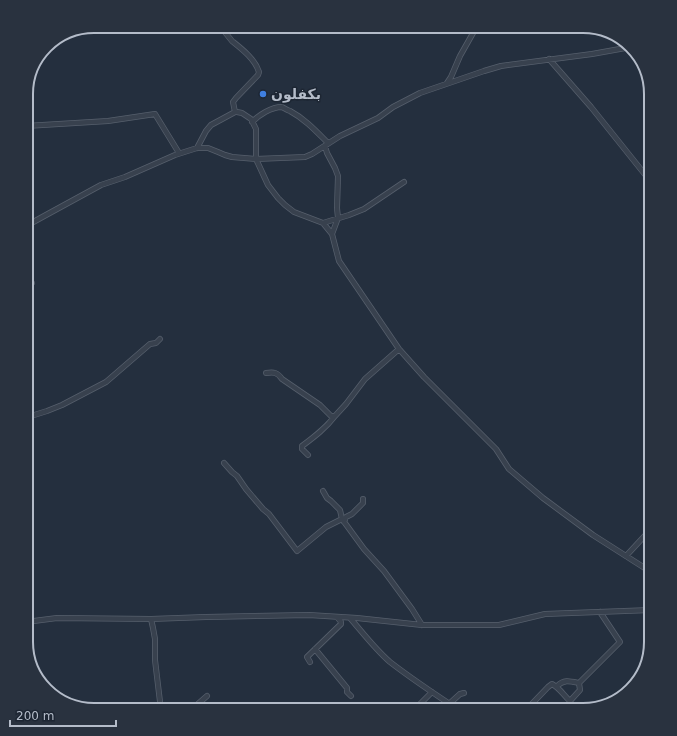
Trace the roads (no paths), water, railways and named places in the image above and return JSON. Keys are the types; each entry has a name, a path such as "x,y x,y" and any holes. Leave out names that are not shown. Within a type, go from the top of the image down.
{"street":[{"path":"226,33 253,62 259,72 258,75 233,102 235,112"},
{"path":"446,83 451,77 460,56 473,33"},
{"path":"33,222 101,185 125,177 179,153 197,148 208,148 232,157 256,159 305,157 340,136 378,118 393,107 420,93 446,83 501,66 623,48"},
{"path":"548,59 644,174"},
{"path":"252,122 265,112 282,107 300,116 326,144 327,153 338,176 338,218 332,234"},
{"path":"197,148 206,131 212,125 235,112 242,113 251,120 256,129 256,159 268,185 278,198 294,212 323,224 332,234 339,261 399,349 424,377 496,449 509,469 549,502 593,535 644,568"},
{"path":"33,126 108,121 155,114 179,153"},
{"path":"323,224 364,209 404,182"},
{"path":"33,415 62,405 106,382 150,344 156,343 160,339"},
{"path":"308,455 302,449 302,446 321,432 330,423 365,379 399,349"},
{"path":"266,373 275,372 282,379 320,405 331,416 335,416"},
{"path":"224,462 237,476 262,509 269,514 297,551 326,527 343,520 352,514 363,503 363,499"},
{"path":"323,491 327,498 340,510 343,520 364,549 384,571 422,625"},
{"path":"626,556 644,537"},
{"path":"33,621 57,618 151,619 309,615 422,625 499,625 545,614 644,610"},
{"path":"579,683 620,642 600,612"},
{"path":"310,662 307,657 341,624 337,617"},
{"path":"350,618 378,650 390,661 448,703"},
{"path":"151,619 155,639 155,660 160,703"},
{"path":"315,649 347,688 347,692 351,696"},
{"path":"557,686 566,681 579,683"},
{"path":"533,703 552,684 557,686 570,701 580,690 579,683"},
{"path":"421,703 432,692"},
{"path":"450,703 460,694 464,694"},
{"path":"198,703 206,696"}],"place":[{"name":"بكفلون","path":"263,94"}]}
